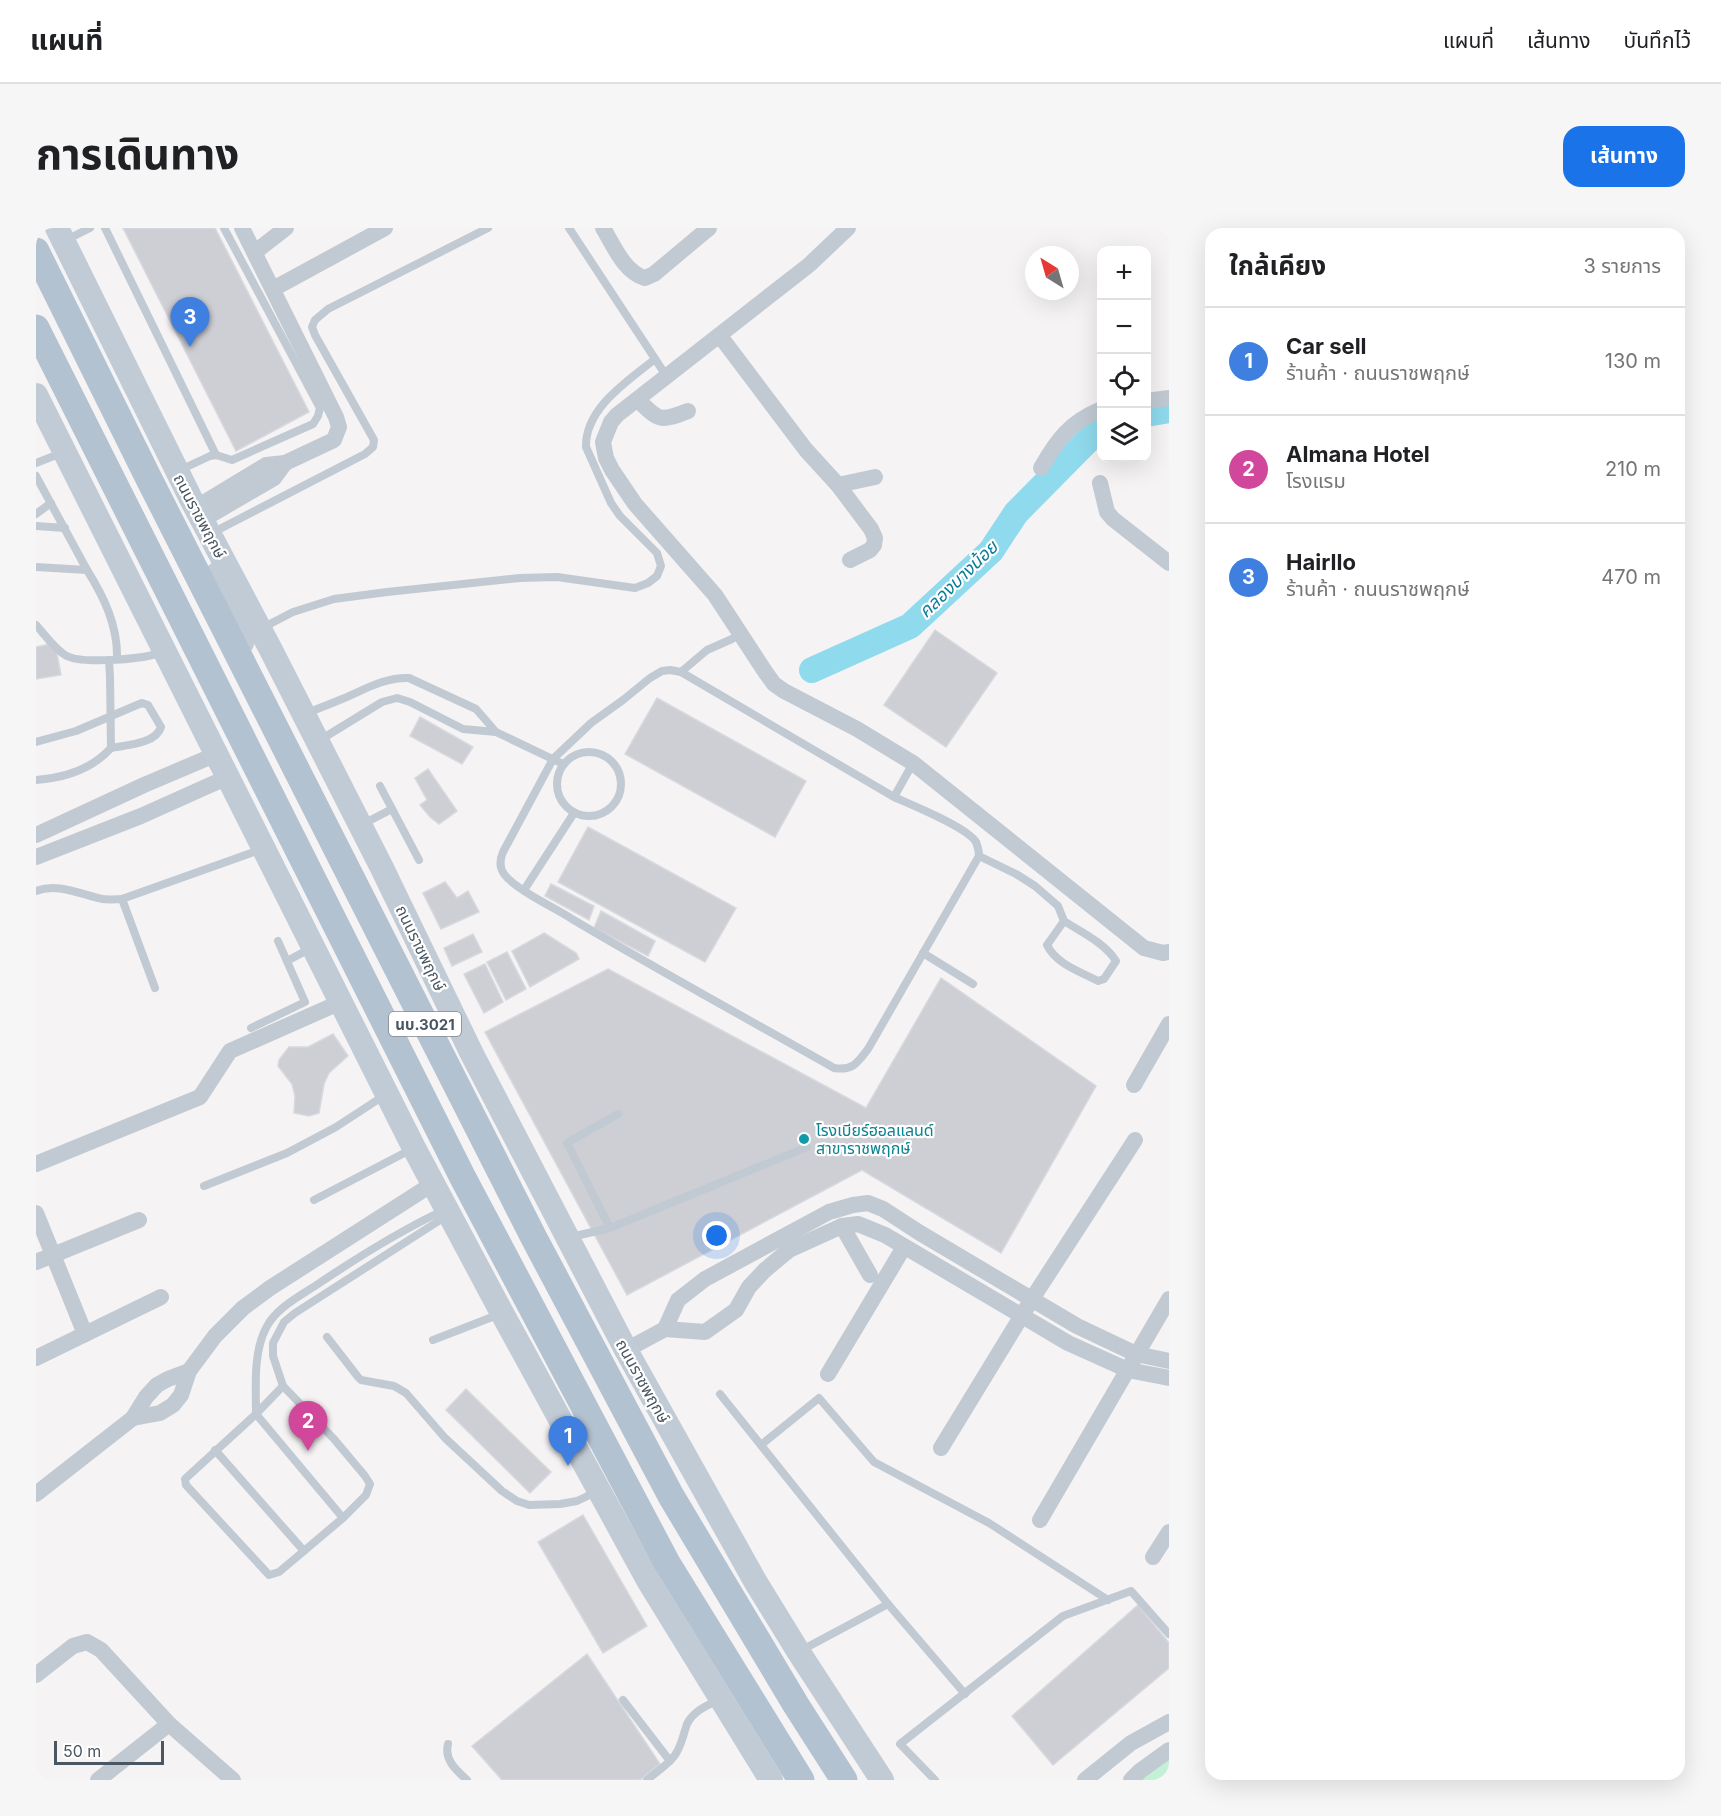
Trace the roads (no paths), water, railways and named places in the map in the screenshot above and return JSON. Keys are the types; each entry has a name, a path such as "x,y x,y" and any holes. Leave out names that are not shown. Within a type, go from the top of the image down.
{"main road":[{"name":"ถนนราชพฤกษ์","path":"61,235 177,472 260,629 472,1054 626,1350 755,1581 798,1652 882,1780"},
{"name":"ถนนราชพฤกษ์","path":"36,251 149,480 487,1147 671,1496 796,1705 844,1780"},
{"name":"นบ.3021","path":"36,328 463,1178 667,1563 801,1780"},
{"path":"36,395 165,651 211,756 228,777 414,1148 649,1582 771,1780"},
{"path":"200,516 204,540 239,630 247,672"},
{"path":"573,1441 667,1563"},
{"path":"671,1496 755,1581"}],"street":[{"path":"200,516 266,465 285,463 334,440 339,427 242,228"},
{"path":"255,252 286,228"},
{"path":"273,289 385,228"},
{"path":"603,228 626,266 633,273 645,278 654,274 709,228"},
{"path":"848,228 809,265 611,422 603,442 612,470 665,553 699,577 774,684 884,744 913,764 1144,948 1163,953 1169,952"},
{"path":"720,336 806,450 838,485 872,530 875,538 874,545 850,560"},
{"path":"1151,400 1169,398"},
{"path":"638,400 654,416 661,418 688,411"},
{"path":"1041,468 1056,443 1070,428 1097,411"},
{"path":"838,485 875,477"},
{"path":"1100,483 1107,512 1113,519 1169,563"},
{"path":"36,835 144,784 211,756"},
{"path":"36,857 141,816 228,777"},
{"path":"114,800 123,822"},
{"path":"36,1164 200,1096 230,1051 341,1002"},
{"path":"1134,1084 1169,1024"},
{"path":"941,1448 1021,1316 1135,1140"},
{"path":"133,1418 160,1413 172,1405 181,1395 189,1371 215,1336 243,1308 270,1288 434,1183"},
{"path":"665,1329 678,1300 705,1279 829,1212 868,1203 883,1209 1077,1326 1136,1354 1169,1360"},
{"path":"36,1213 85,1334"},
{"path":"36,1262 139,1220"},
{"path":"626,1350 665,1329 705,1332 736,1310 749,1287 789,1250 842,1226 858,1224 885,1235 1068,1343 1128,1370 1169,1378"},
{"path":"828,1374 901,1245 909,1225"},
{"path":"842,1226 870,1275"},
{"path":"36,1358 161,1297"},
{"path":"1040,1520 1169,1299"},
{"path":"36,1494 133,1418 146,1397 157,1385 189,1371"},
{"path":"1154,1557 1169,1532"},
{"path":"36,1675 73,1646 87,1642 100,1650 169,1724 233,1780"},
{"path":"1085,1780 1131,1743 1169,1722"},
{"path":"98,1780 169,1724"},
{"path":"1131,1780 1169,1750"}],"lane":[{"path":"61,235 90,228"},
{"path":"105,228 216,455"},
{"path":"177,472 205,457 216,455 232,460 313,424 320,408 224,228"},
{"path":"200,516 365,454 373,447 374,440 315,335 312,327 315,320 328,309 488,228"},
{"path":"569,228 668,377"},
{"path":"260,629 293,612 334,599 520,578 557,577 635,588 648,584 657,576 665,553 652,548 620,516 611,503 586,447 586,438 590,424 599,410 626,383 656,359"},
{"path":"36,463 64,452"},
{"path":"36,476 109,611 118,644 113,660 111,748"},
{"path":"36,514 51,503"},
{"path":"36,526 65,528"},
{"path":"36,567 87,570"},
{"path":"36,625 65,655 79,660 113,660 154,655 165,651"},
{"path":"681,672 707,650 732,639"},
{"path":"662,671 681,672 894,797 952,825 975,840 979,856 868,1049 858,1062 849,1068 834,1068 588,928 524,890 503,873 500,859 553,759 591,723 650,678 662,671"},
{"path":"303,714 382,681 409,678 476,709 496,732"},
{"path":"317,742 382,702 397,698 410,702 464,729 496,732 563,764"},
{"path":"36,742 76,731 142,703 148,705 160,727 159,733 152,738 111,748 92,765 74,773 52,779 36,780"},
{"path":"596,752 612,761 620,777 619,795 609,809 592,816 574,813 565,806 559,796 557,785 558,774 563,764 578,754 596,752"},
{"path":"894,797 913,764"},
{"path":"380,786 419,860"},
{"path":"360,826 392,809"},
{"path":"524,890 574,813"},
{"path":"36,891 54,888 105,899 122,899 264,849"},
{"path":"979,856 1035,886 1058,906 1064,921 1112,954 1116,961 1104,979 1098,981 1051,954 1047,945 1064,921"},
{"path":"122,899 155,988"},
{"path":"251,1028 305,1002 278,941"},
{"path":"287,961 313,947"},
{"path":"923,953 973,984"},
{"path":"204,1186 287,1153 336,1127 387,1093"},
{"path":"610,1228 567,1143 618,1114"},
{"path":"568,1238 610,1228 807,1147"},
{"path":"314,1200 414,1148"},
{"path":"343,1518 256,1414 260,1342 266,1326 287,1305 369,1250 417,1223 448,1211"},
{"path":"283,1386 185,1479 186,1485 269,1575 279,1572 343,1518 366,1495 370,1484 334,1439 283,1386 273,1356 273,1343 284,1323 336,1286 422,1231 448,1211"},
{"path":"417,1223 422,1231"},
{"path":"330,1276 336,1286"},
{"path":"433,1340 502,1313"},
{"path":"327,1337 361,1380 394,1386 406,1393 446,1438 502,1491 517,1501 529,1505 560,1504 577,1501 599,1491"},
{"path":"720,1394 888,1604 965,1694"},
{"path":"761,1445 819,1398 874,1462 989,1522 1108,1600"},
{"path":"215,1450 304,1551"},
{"path":"935,1780 900,1744 1063,1616 1131,1591 1169,1634"},
{"path":"798,1652 888,1604"},
{"path":"647,1780 670,1761 681,1744 688,1722 693,1716 720,1699"},
{"path":"623,1700 670,1761"},
{"path":"448,1744 447,1755 454,1768 467,1780"}],"waterway":[{"name":"คลองบางน้อย","path":"1151,413 1169,410"},
{"name":"คลองบางน้อย","path":"812,670 910,626 991,551 1016,513 1097,431"}],"place":[{"name":"Hairllo","path":"190,347"},
{"name":"โรงเบียร์ฮอลแลนด์ สาขาราชพฤกษ์","path":"804,1139"},
{"name":"Almana Hotel","path":"308,1451"},
{"name":"Car sell","path":"568,1466"}]}
